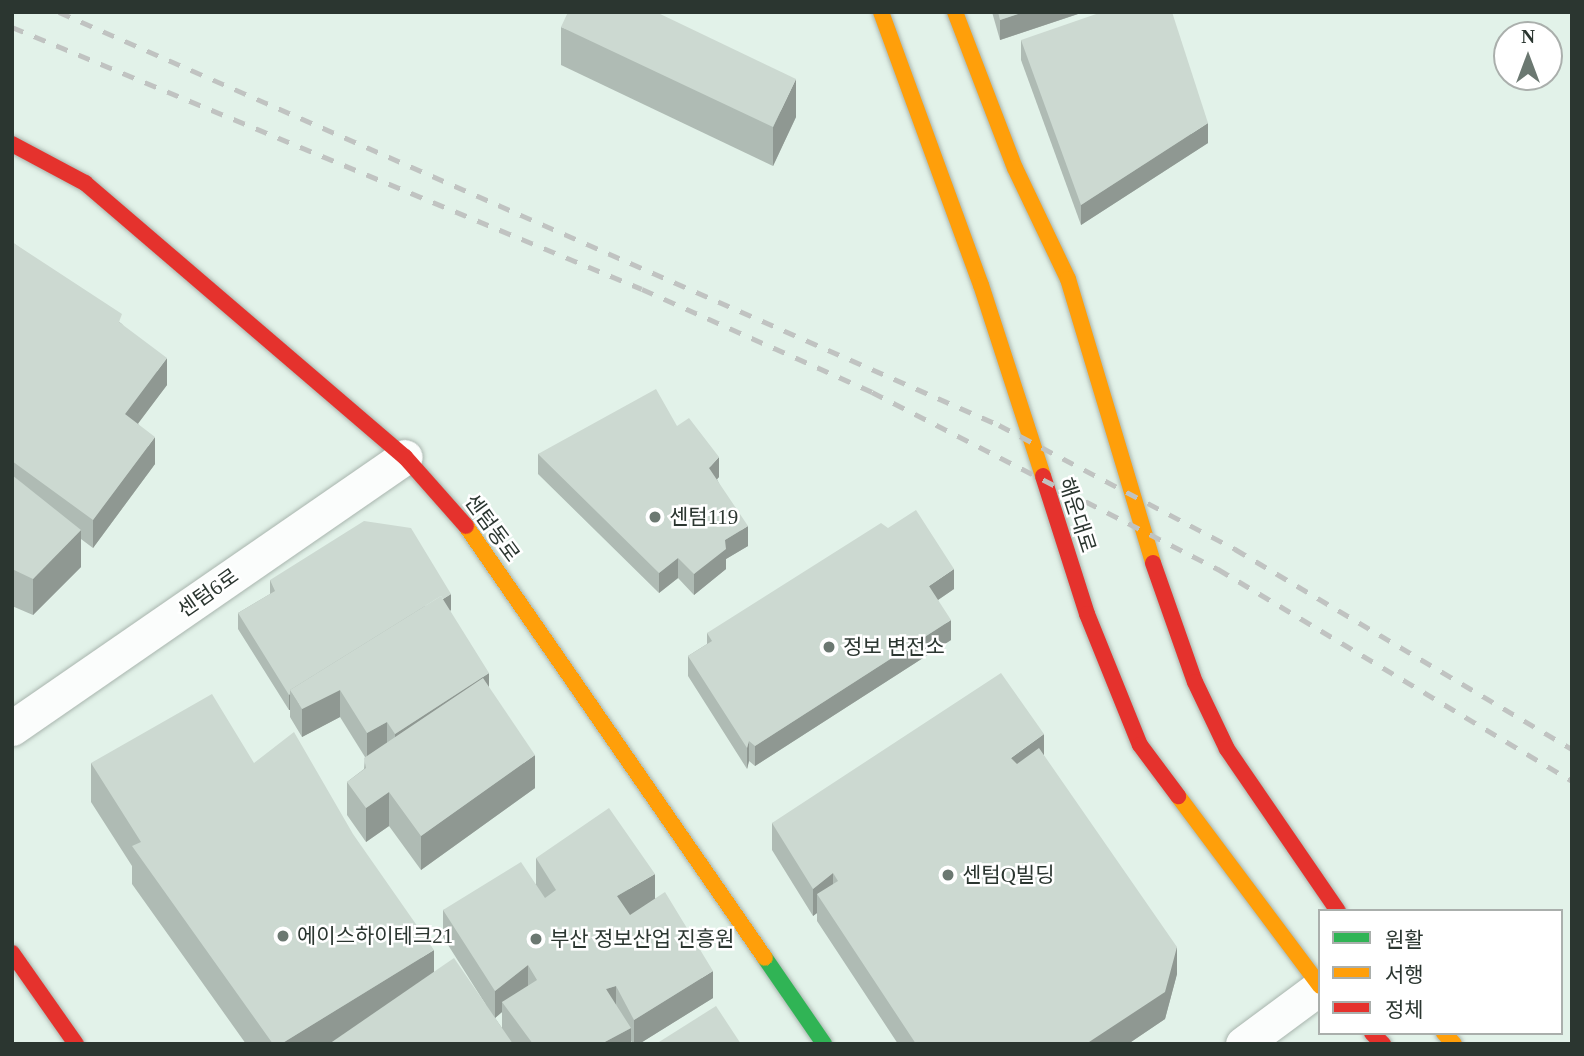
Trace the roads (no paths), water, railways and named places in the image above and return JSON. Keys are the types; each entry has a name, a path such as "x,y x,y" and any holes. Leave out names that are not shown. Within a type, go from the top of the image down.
{"main road":[{"name":"해운대로","path":"881,12 981,285 1087,614 1140,745 1318,984"},
{"path":"955,12 1015,168 1068,279 1146,544 1195,682 1227,749 1337,909"},
{"name":"센텀동로","path":"12,144 85,183 405,457 458,514 824,1044"},
{"path":"12,953 76,1044"}],"street":[{"name":"센텀6로","path":"12,728 405,457"},
{"path":"1243,1044 1318,988"}],"railway":[{"path":"59,12 999,425 1235,549 1572,749"},
{"path":"12,27 642,289 872,392 1218,569 1572,781"}],"place":[{"name":"센텀119","path":"655,517"},
{"name":"정보 변전소","path":"829,647"},
{"name":"센텀Q빌딩","path":"948,875"},
{"name":"에이스하이테크21","path":"283,936"},
{"name":"부산 정보산업 진흥원","path":"536,939"}]}
